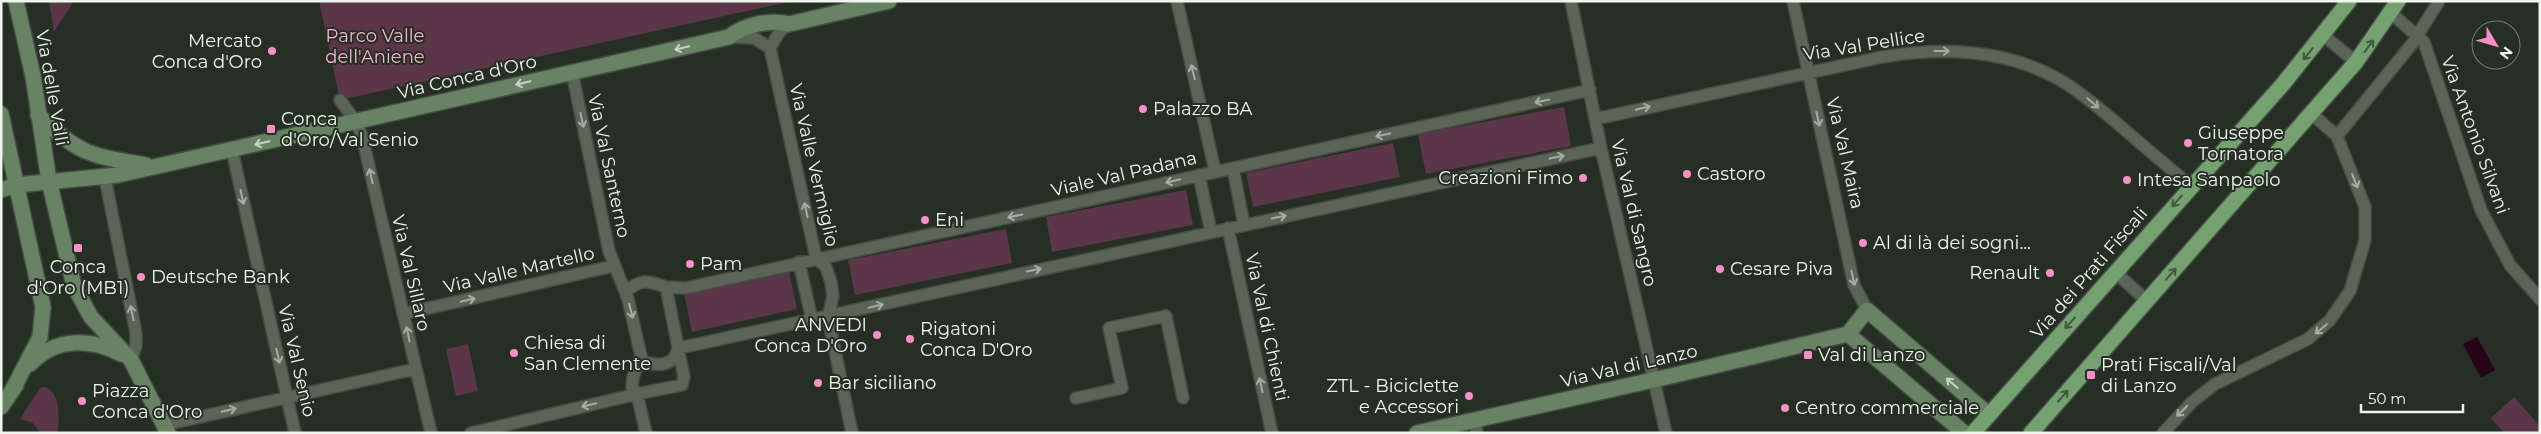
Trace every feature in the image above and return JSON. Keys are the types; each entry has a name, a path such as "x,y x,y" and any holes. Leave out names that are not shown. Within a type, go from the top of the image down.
{"main road":[{"name":"Via dei Prati Fiscali","path":"1973,433 2283,84 2349,1"},
{"path":"2031,433 2312,114 2356,62 2395,7"}],"street":[{"name":"Via delle Valli","path":"16,1 33,76 50,181"},
{"name":"Via Conca d'Oro","path":"50,181 105,178 729,37 737,31 766,23 778,21 789,24 889,1"},
{"path":"1177,1 1216,171"},
{"name":"Via Val di Sangro","path":"1571,1 1601,148 1666,433"},
{"name":"Via Val Maira","path":"1793,1 1854,285 1868,310 1989,415"},
{"path":"2337,136 2418,35 2438,1"},
{"name":"Via Antonio Silvani","path":"2395,7 2424,42 2457,143 2484,216 2510,265 2540,299"},
{"path":"729,37 754,38 770,48 780,31 789,24"},
{"path":"2323,35 2356,62"},
{"name":"Via Valle Vermiglio","path":"770,48 816,258 826,267 831,282 833,296 828,317 852,433"},
{"name":"Via Val Pellice","path":"1596,119 1882,56 1926,51 1970,52 2015,62 2053,76 2078,91 2191,186"},
{"name":"Via Val Santerno","path":"572,72 613,266 626,292 641,360"},
{"name":"Viale Val Padana","path":"626,292 642,281 650,281 666,287 686,288 1590,90"},
{"name":"Via Val Sillaro","path":"340,100 356,122 362,136 431,433"},
{"path":"1,114 8,188 38,278 43,312 40,337 12,391"},
{"path":"2163,433 2192,402 2215,384 2308,339 2330,320 2345,301 2358,270 2365,240 2366,221 2364,203 2337,136 2312,114"},
{"path":"38,115 63,138 84,152 100,157 152,166"},
{"path":"678,348 1601,148"},
{"name":"Via Val Senio","path":"232,150 295,433"},
{"path":"1233,168 1244,225"},
{"path":"1199,175 1211,232"},
{"path":"105,178 136,333 136,346 131,360"},
{"path":"8,188 50,181 78,297 91,317 131,360 166,429 287,396 415,368"},
{"name":"Via Val di Chienti","path":"1228,228 1272,433"},
{"path":"799,262 812,320"},
{"name":"Via Valle Martello","path":"404,314 613,266"},
{"path":"2115,272 2147,301"},
{"path":"471,433 682,384 684,380 666,287"},
{"path":"1868,310 1848,334 1964,433"},
{"path":"1076,398 1122,388 1109,328 1166,316 1183,398"},
{"name":"Via Val di Lanzo","path":"1418,433 1476,426 1654,380 1848,334"},
{"path":"1,406 35,358 47,350 64,344 85,342 99,344 131,360"},
{"path":"646,433 637,394 632,388 632,382 641,360 658,365 667,364 676,356 678,348"}],"green space":[{"path":"49,1 74,1 54,32"},
{"name":"Parco Valle dell'Aniene","path":"319,1 793,1 340,100"},
{"path":"1564,107 1571,146 1426,174 1418,134"},
{"path":"1393,143 1400,177 1253,207 1246,173"},
{"path":"1186,190 1193,225 1052,252 1046,217"},
{"path":"1006,229 1012,263 855,295 848,260"},
{"path":"789,271 797,309 692,332 684,293"},
{"path":"468,344 478,391 456,396 446,349"},
{"path":"44,387 54,394 58,407 59,421 57,433 40,433 33,423 20,419 40,388"},
{"path":"2514,397 2540,426 2540,433 2504,433 2491,418"}],"shaded area":[{"path":"2477,337 2495,370 2481,378 2463,344"}],"place":[{"name":"Mercato Conca d'Oro","path":"272,51"},
{"name":"Palazzo BA","path":"1143,109"},
{"name":"Conca d'Oro/Val Senio","path":"271,129"},
{"name":"Giuseppe Tornatora","path":"2188,143"},
{"name":"Castoro","path":"1687,174"},
{"name":"Creazioni Fimo","path":"1583,178"},
{"name":"Intesa Sanpaolo","path":"2127,180"},
{"name":"Eni","path":"925,220"},
{"name":"Al di là dei sogni...","path":"1863,243"},
{"name":"Conca d'Oro (MB1)","path":"78,248"},
{"name":"Pam","path":"690,264"},
{"name":"Cesare Piva","path":"1720,269"},
{"name":"Renault","path":"2050,273"},
{"name":"Deutsche Bank","path":"141,277"},
{"name":"ANVEDI Conca D'Oro","path":"877,335"},
{"name":"Rigatoni Conca D'Oro","path":"910,339"},
{"name":"Chiesa di San Clemente","path":"514,353"},
{"name":"Val di Lanzo","path":"1808,355"},
{"name":"Prati Fiscali/Val di Lanzo","path":"2091,375"},
{"name":"Bar siciliano","path":"818,383"},
{"name":"ZTL - Biciclette e Accessori","path":"1469,396"},
{"name":"Piazza Conca d'Oro","path":"82,401"},
{"name":"Centro commerciale","path":"1785,408"}]}
